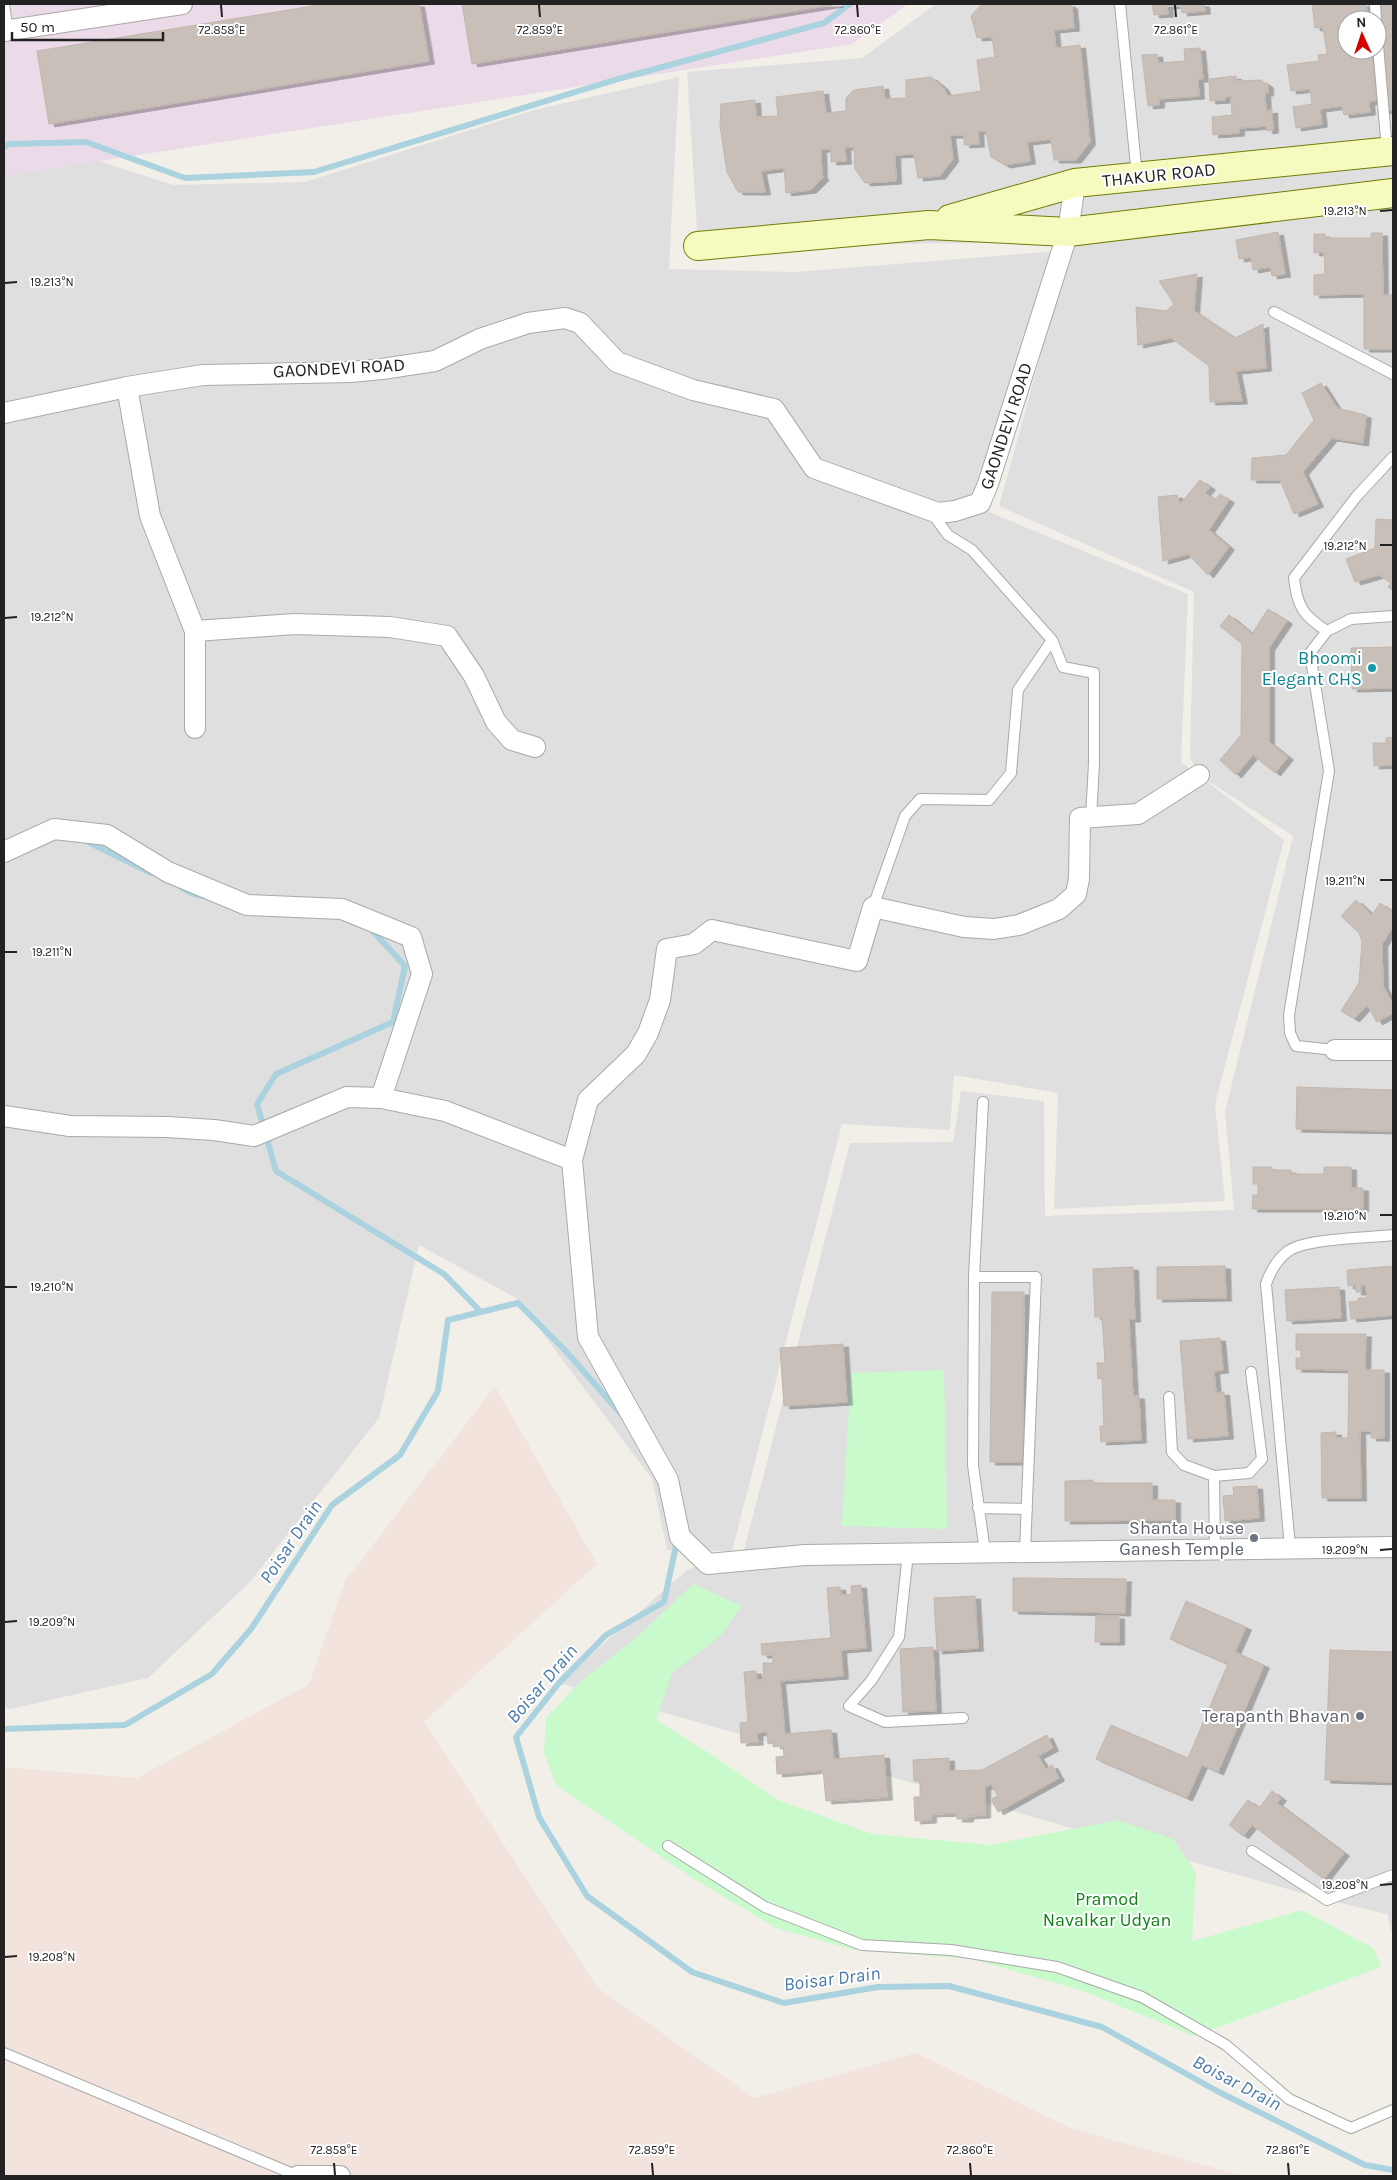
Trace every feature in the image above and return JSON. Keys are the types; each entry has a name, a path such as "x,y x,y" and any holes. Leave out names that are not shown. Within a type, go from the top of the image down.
{"street":[{"path":"6,31 182,4"},
{"name":"THAKUR ROAD","path":"929,225 1075,183 1390,151"},
{"path":"1068,232 1075,183"},
{"name":"THAKUR ROAD","path":"698,246 929,225 1068,232 1393,193"},
{"name":"GAONDEVI ROAD","path":"4,413 127,387 203,375 382,369 435,361 480,339 528,323 565,318 580,323 617,362 693,390 774,409 814,468 938,513 955,512 980,503 988,484 1068,232"},
{"path":"127,387 150,516 195,631 196,728"},
{"path":"195,631 295,624 390,627 447,636 474,676 496,722 512,740 535,747"},
{"path":"1199,775 1138,814 1080,818 1079,879 1076,894 1059,909 1018,925 994,929 964,926 873,907 857,961 712,930 694,944 667,949 660,1000 648,1033 636,1054 588,1100 572,1160 588,1337 668,1480 680,1536 708,1564 805,1555 1393,1547"},
{"path":"4,852 54,829 107,835 168,872 247,905 342,909 411,937 422,974 381,1098"},
{"path":"1335,1050 1393,1050"},
{"path":"4,1116 70,1126 167,1127 214,1130 254,1136 348,1097 381,1098 445,1112 572,1160"},
{"path":"298,2176 340,2176"}],"lane":[{"path":"1120,4 1138,177"},
{"path":"4,5 6,31"},
{"path":"1380,60 1390,151"},
{"path":"1274,312 1393,374"},
{"path":"1327,631 1312,621 1297,600 1294,578 1356,497 1393,457"},
{"path":"929,510 948,535 972,550 1052,640 1063,667 1094,673 1094,763 1091,818"},
{"path":"1335,1050 1296,1046 1290,1033 1289,1015 1329,771 1310,653 1327,631 1352,619 1393,616"},
{"path":"873,907 905,816 920,799 989,800 1011,773 1018,690 1052,640"},
{"path":"983,1102 974,1277 973,1465 985,1552"},
{"path":"1290,1547 1266,1284 1270,1272 1288,1251 1308,1243 1393,1236"},
{"path":"974,1277 1036,1277 1025,1551"},
{"path":"1169,1397 1172,1452 1184,1465 1214,1476 1249,1472 1262,1459 1251,1372"},
{"path":"1214,1476 1215,1549"},
{"path":"978,1508 1027,1509"},
{"path":"908,1553 899,1636 870,1681 849,1706 885,1722 963,1718"},
{"path":"668,1846 765,1907 862,1945 951,1950 1057,1967 1142,1997 1226,2045 1289,2099 1351,2128 1393,2110"},
{"path":"1252,1851 1327,1900 1393,1875"},
{"path":"4,2053 298,2176"}],"shaded area":[{"path":"4,4 908,4 852,44 4,176"},
{"path":"936,4 1393,4 1393,1937 1387,1914 1327,1900 559,1683 687,1570 744,1550 850,1143 953,1142 961,1091 1044,1101 1045,1216 1234,1210 1225,1112 1293,836 1199,775 1190,757 1194,592 999,506 1072,242 698,246 687,72 862,58"},
{"path":"679,77 669,269 796,272 1057,251 989,512 1188,594 1181,762 1284,840 1215,1104 1225,1201 1054,1209 1058,1093 954,1075 950,1130 842,1124 732,1551 667,1550 652,1479 516,1298 419,1245 379,1418 249,1583 148,1678 10,1709 4,1707 4,150 50,145 173,185 305,182 534,110"},
{"path":"495,1386 597,1564 424,1722 598,1988 754,2098 916,2053 1073,2129 1244,2176 4,2176 4,1767 137,1778 309,1684 345,1581"}],"green space":[{"path":"944,1370 947,1529 842,1526 851,1373"},
{"name":"Pramod Navalkar Udyan","path":"693,1584 742,1606 720,1636 672,1673 656,1720 778,1800 872,1834 990,1845 1117,1820 1173,1839 1196,1873 1192,1941 1302,1910 1373,1948 1381,1967 1194,2036 1080,1990 972,1959 854,1950 776,1928 691,1877 556,1785 544,1753 546,1718 581,1681 636,1638"}],"building":[{"path":"325,4 419,4 429,61 49,124 37,51"},
{"path":"462,4 838,4 472,64"},
{"path":"982,4 1069,4 1072,6 1074,28 1054,30 1056,48 1080,45 1090,142 1076,160 1054,160 1051,139 1027,142 1030,161 1005,165 991,157 986,131 978,131 979,144 964,145 964,135 950,135 953,159 940,176 918,178 914,154 895,155 896,181 865,183 855,169 854,147 845,147 846,161 831,162 831,149 821,149 822,177 824,177 811,190 786,193 784,168 761,171 765,192 738,192 727,172 720,126 721,104 755,100 756,117 778,116 776,97 823,91 826,113 846,111 846,98 854,90 883,86 885,99 906,98 906,80 931,77 943,87 948,96 981,91 977,60 995,57 992,37 977,38 971,16"},
{"path":"1152,4 1204,4 1205,11 1182,13 1181,5 1167,6 1168,14 1154,15"},
{"path":"1312,4 1366,4 1367,10 1337,10 1337,60 1372,60 1377,100 1369,102 1370,112 1344,115 1342,106 1320,109 1322,124 1296,128 1293,107 1312,104 1310,89 1291,91 1287,65 1319,61 1318,55 1327,54 1323,27 1315,28"},
{"path":"1375,4 1393,4 1393,110 1383,111 1379,60 1387,60 1387,10 1375,10"},
{"path":"1200,48 1203,79 1198,79 1199,96 1159,99 1159,105 1148,106 1142,55 1157,54 1158,63 1185,61 1184,49"},
{"path":"1236,76 1236,81 1261,80 1268,85 1268,93 1265,93 1266,111 1272,110 1273,130 1267,131 1267,126 1239,128 1239,133 1213,135 1212,117 1232,115 1231,96 1225,97 1225,100 1210,101 1209,79"},
{"path":"1278,232 1285,274 1272,276 1270,267 1253,270 1251,257 1239,259 1236,240"},
{"path":"1371,233 1382,233 1383,295 1393,295 1393,349 1364,349 1364,294 1314,295 1314,275 1325,274 1324,252 1314,253 1314,234 1325,234 1325,238 1371,238"},
{"path":"1197,274 1194,311 1235,338 1263,324 1266,368 1236,371 1242,401 1210,402 1209,366 1171,338 1138,345 1136,307 1166,311 1174,304 1159,281"},
{"path":"1321,383 1337,408 1366,415 1363,443 1332,438 1303,472 1318,504 1294,514 1280,480 1251,480 1252,458 1286,455 1314,420 1302,393"},
{"path":"1200,480 1210,487 1205,493 1215,500 1220,494 1229,500 1209,530 1229,547 1208,575 1188,554 1163,561 1158,497 1177,495 1180,504"},
{"path":"1376,519 1393,520 1393,591 1388,587 1391,583 1379,575 1355,582 1346,559 1375,548"},
{"path":"1268,609 1287,621 1269,648 1269,742 1288,757 1275,773 1253,755 1236,775 1220,760 1241,735 1242,644 1220,626 1229,615 1252,634"},
{"name":"Bhoomi Elegant CHS","path":"1393,647 1393,688 1352,689 1351,648"},
{"path":"1393,737 1393,765 1374,766 1373,743 1386,743 1386,738"},
{"path":"1356,900 1372,915 1380,903 1393,912 1393,927 1382,944 1383,986 1393,1004 1393,1013 1377,1022 1367,1005 1354,1019 1341,1011 1359,983 1362,941 1359,933 1341,916"},
{"path":"1297,1087 1393,1090 1393,1131 1296,1129"},
{"path":"1253,1167 1291,1170 1291,1174 1324,1174 1324,1167 1351,1167 1351,1188 1363,1188 1363,1209 1252,1209 1253,1195 1258,1195 1258,1184 1253,1184"},
{"path":"1225,1266 1226,1298 1157,1299 1157,1267"},
{"path":"1393,1266 1393,1315 1351,1319 1349,1302 1358,1301 1358,1298 1367,1298 1366,1285 1361,1285 1361,1292 1356,1292 1356,1285 1348,1286 1347,1270"},
{"path":"1133,1267 1135,1319 1129,1319 1133,1396 1139,1396 1141,1440 1101,1442 1100,1426 1104,1426 1102,1378 1098,1379 1097,1363 1105,1363 1102,1317 1095,1317 1093,1269"},
{"path":"1339,1287 1341,1318 1287,1321 1285,1290"},
{"path":"992,1292 1024,1292 1023,1462 990,1462"},
{"path":"1296,1334 1366,1334 1365,1370 1384,1370 1384,1438 1371,1438 1371,1431 1360,1431 1361,1498 1322,1498 1321,1433 1336,1432 1336,1438 1348,1438 1349,1370 1296,1369 1296,1358 1301,1358 1301,1350 1296,1350"},
{"path":"1220,1338 1223,1370 1214,1371 1216,1393 1224,1392 1228,1436 1188,1439 1180,1341"},
{"path":"843,1344 847,1402 784,1406 780,1348"},
{"path":"1093,1480 1093,1483 1152,1483 1152,1500 1175,1500 1175,1520 1065,1521 1065,1481"},
{"path":"1257,1486 1259,1518 1225,1521 1223,1496 1234,1495 1233,1487"},
{"path":"1013,1578 1126,1579 1125,1613 1013,1611"},
{"path":"861,1585 866,1648 841,1650 843,1676 780,1681 785,1734 831,1730 834,1759 884,1755 887,1797 826,1801 823,1770 777,1774 776,1757 784,1756 783,1746 775,1746 775,1743 768,1744 767,1732 757,1733 758,1742 741,1743 740,1723 748,1722 744,1672 756,1671 757,1680 764,1680 763,1663 773,1663 773,1655 762,1655 761,1644 831,1638 827,1588 840,1587 841,1595 852,1594 851,1586"},
{"path":"975,1596 978,1648 937,1651 934,1598"},
{"path":"1186,1601 1246,1627 1235,1652 1264,1665 1218,1772 1202,1765 1187,1798 1096,1759 1111,1725 1188,1758 1228,1664 1170,1639"},
{"path":"1096,1616 1119,1616 1119,1642 1095,1642"},
{"path":"933,1647 936,1711 903,1712 900,1649"},
{"name":"Terapanth Bhavan","path":"1330,1650 1393,1652 1393,1782 1325,1780"},
{"path":"1047,1735 1053,1748 1038,1756 1046,1769 1052,1765 1059,1778 998,1812 991,1799 998,1796 991,1784 985,1787 985,1815 968,1816 968,1819 957,1819 957,1813 931,1814 931,1820 915,1821 914,1797 920,1797 920,1781 914,1781 913,1760 949,1758 949,1771 982,1770"},
{"path":"1272,1791 1281,1798 1277,1803 1344,1853 1324,1879 1252,1825 1243,1836 1229,1825 1248,1800 1259,1808"}],"waterway":[{"path":"4,147 9,144 86,142 185,178 314,172 618,79 824,23 850,4"},
{"path":"86,841 151,873"},
{"path":"182,888 203,896"},
{"path":"370,928 405,966 393,1022 276,1074 257,1104 276,1171 444,1274 481,1312"},
{"name":"Poisar Drain","path":"4,1729 125,1725 212,1674 251,1629 332,1505 400,1455 438,1391 448,1320 518,1303 564,1349 622,1415"},
{"name":"Boisar Drain","path":"677,1541 664,1602 606,1635 559,1683 516,1737 539,1817 587,1896 692,1972 784,2003 878,1987 949,1986 1102,2027 1217,2091 1365,2165 1393,2170"}],"place":[{"name":"Bhoomi Elegant CHS","path":"1372,668"},
{"name":"Shanta House Ganesh Temple","path":"1254,1538"},
{"name":"Terapanth Bhavan","path":"1360,1716"}]}
